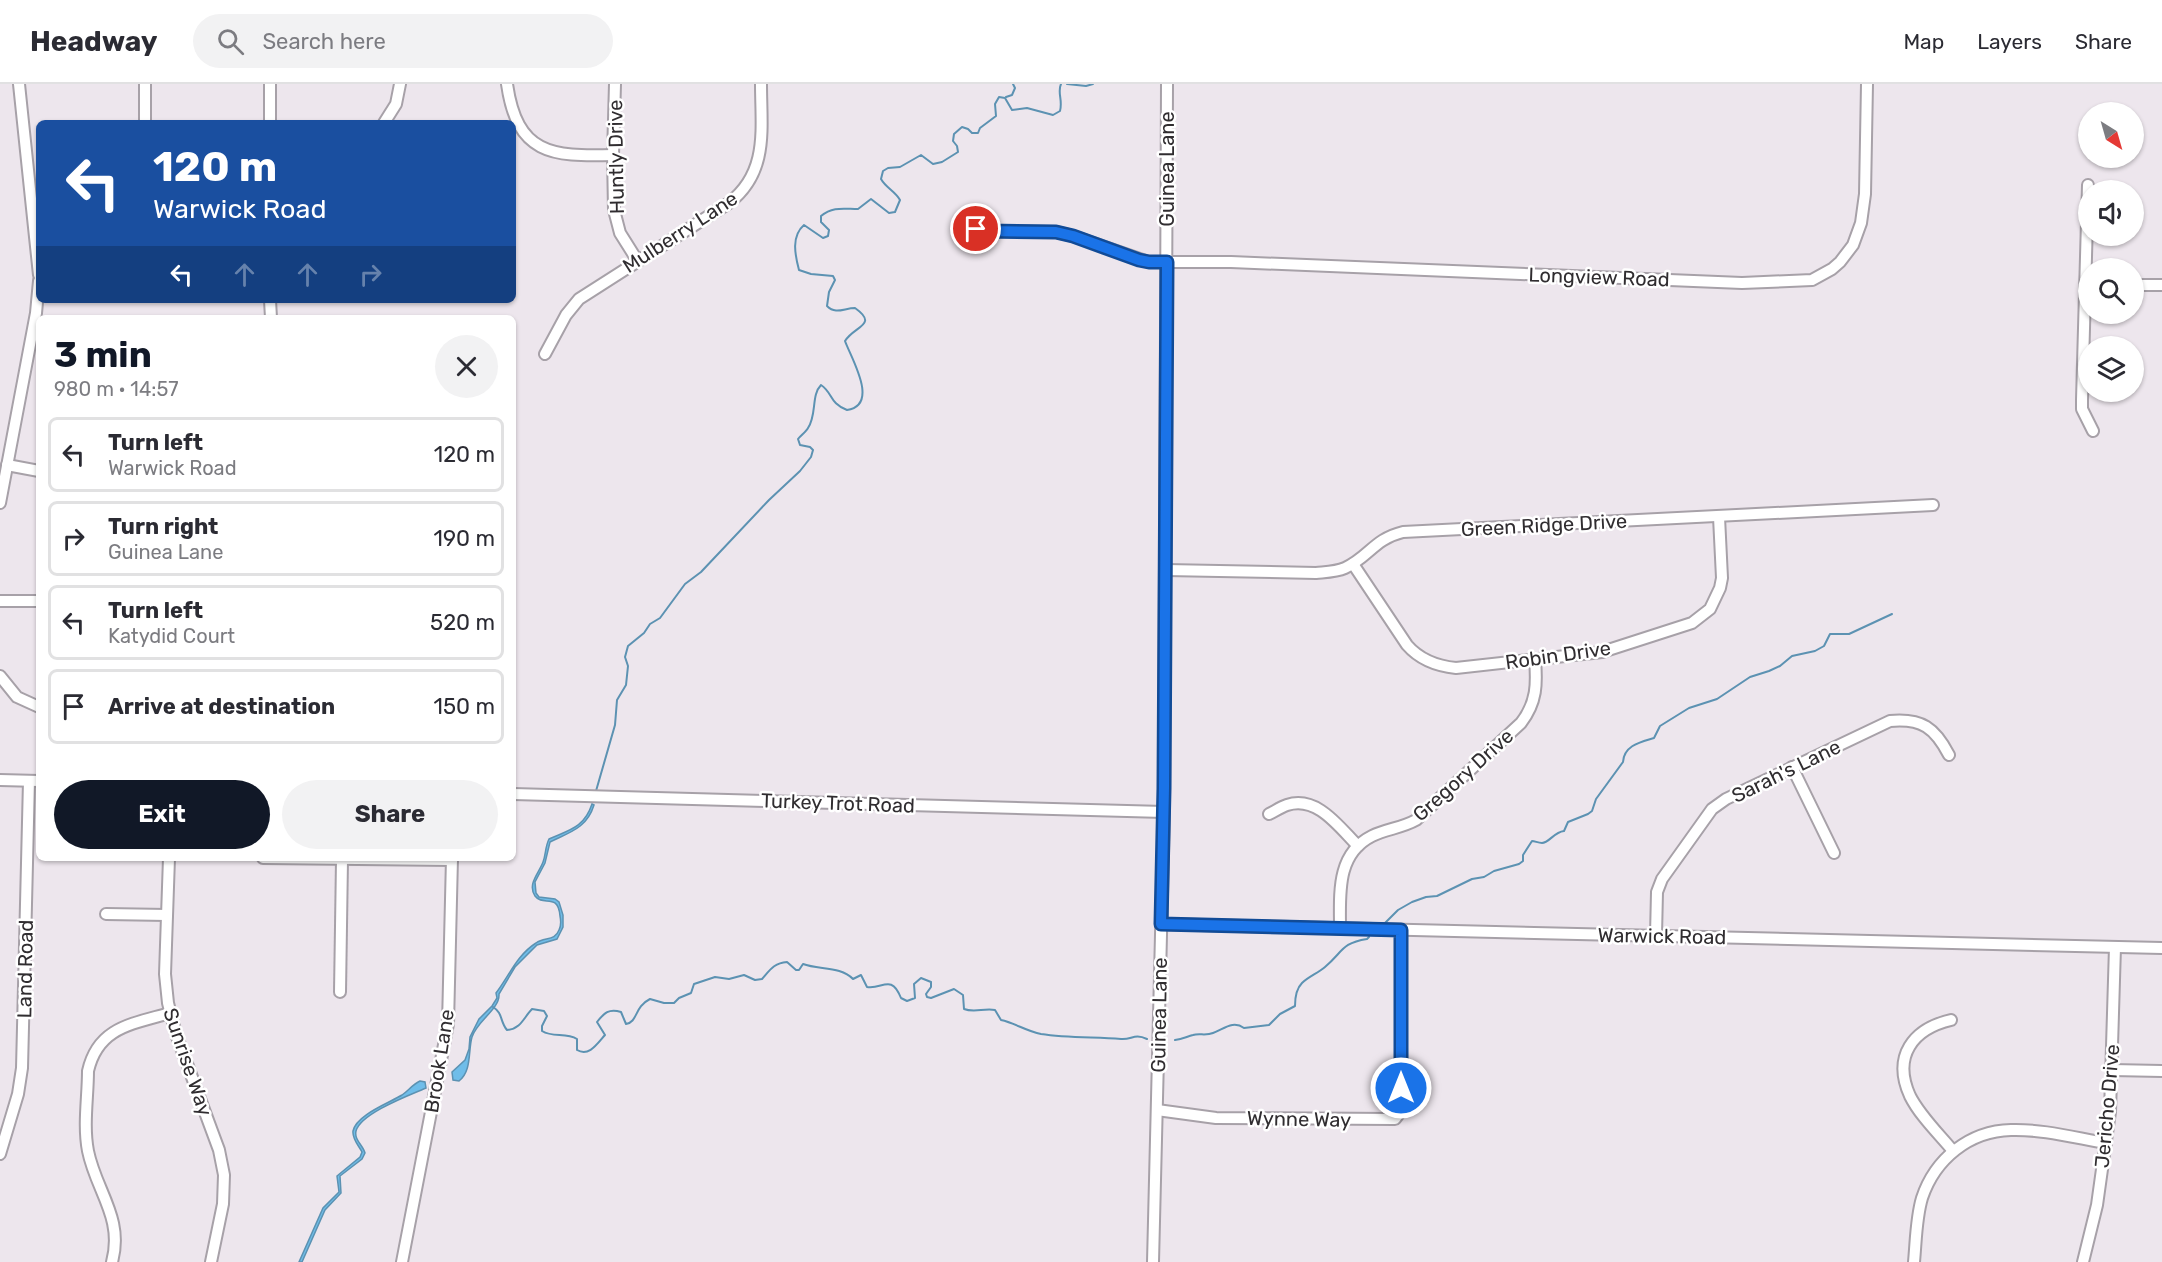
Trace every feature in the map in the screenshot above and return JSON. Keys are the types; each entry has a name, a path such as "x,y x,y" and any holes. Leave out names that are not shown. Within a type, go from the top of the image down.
{"street":[{"path":"19,84 36,246"},
{"path":"145,84 145,120"},
{"path":"270,84 270,120"},
{"path":"386,120 396,104 400,84"},
{"path":"507,84 510,102 518,124 543,148 569,156 613,155"},
{"name":"Huntly Drive","path":"615,84 613,155 615,220 624,242 637,261"},
{"name":"Mulberry Lane","path":"545,354 566,315 579,299 729,203 747,186 759,159 761,84"},
{"name":"Guinea Lane","path":"1153,1262 1164,812 1167,84"},
{"name":"Longview Road","path":"968,225 987,231 1056,232 1149,262 1231,262 1742,283 1812,280 1840,262 1858,235 1865,194 1867,84"},
{"path":"2144,285 2162,285"},
{"path":"0,502 37,303"},
{"path":"2085,324 2082,409 2093,430"},
{"path":"7,465 36,470"},
{"name":"Green Ridge Drive","path":"1166,570 1316,573 1336,571 1353,564 1381,540 1403,532 1933,505"},
{"name":"Robin Drive","path":"1353,564 1407,645 1427,661 1444,667 1456,668 1602,652 1685,627 1702,617 1716,600 1722,578 1719,517"},
{"path":"0,601 36,601"},
{"name":"Gregory Drive","path":"1358,846 1372,836 1416,820 1521,723 1535,695 1534,659"},
{"path":"0,676 17,697 36,706"},
{"name":"Sarah's Lane","path":"1656,936 1658,892 1662,879 1712,809 1726,799 1885,723 1902,720 1920,723 1940,737 1949,755"},
{"path":"1791,767 1834,853"},
{"path":"0,780 34,781"},
{"name":"Land Road","path":"0,1154 18,1094 22,1068 34,781"},
{"name":"Turkey Trot Road","path":"516,794 1164,812"},
{"path":"1269,814 1287,805 1311,806 1331,818 1358,846 1344,866 1341,876 1340,928"},
{"name":"Sunrise Way","path":"169,861 165,974 170,1013 221,1158 224,1185 223,1204 211,1262"},
{"path":"340,992 342,861"},
{"name":"Brook Lane","path":"402,1262 448,1024 452,861"},
{"path":"106,914 167,915"},
{"name":"Warwick Road","path":"1161,924 2162,948"},
{"name":"Wynne Way","path":"1157,1110 1216,1118 1395,1119 1401,1111 1401,930"},
{"name":"Jericho Drive","path":"2083,1262 2097,1205 2110,1112 2115,947"},
{"path":"112,1262 115,1228 90,1159 86,1139 88,1071 95,1050 110,1033 170,1013"},
{"path":"1952,1020 1927,1028 1911,1042 1906,1056 1905,1076 1911,1097 1953,1151"},
{"path":"2112,1070 2162,1071"},
{"path":"1914,1262 1922,1199 1934,1173 1953,1151 1962,1145 1986,1134 2013,1130 2106,1143"}],"water":[{"path":"592,804 594,805 591,813 582,824 550,842 545,863 535,882 536,893 539,897 555,899 559,902 563,915 563,927 557,939 537,945 515,967 499,994 496,1005 472,1037 466,1072 459,1081 453,1080 452,1072 465,1060 470,1037 479,1019 492,1006 497,998 496,993 514,966 529,948 539,941 555,936 559,930 561,920 559,909 553,902 538,899 535,896 532,887 534,879 543,862 549,839 580,823"},
{"path":"420,1081 425,1082 426,1088 376,1111 360,1124 356,1131 357,1140 365,1153 362,1159 340,1176 341,1193 325,1210 302,1262 299,1262 323,1208 339,1192 337,1176 360,1157 362,1152 353,1134 355,1125 366,1115 402,1095"}],"waterway":[{"path":"1006,97 1012,95 1015,88 1013,84"},
{"path":"596,791 615,725 617,700 626,685 628,666 625,657 628,646 644,633 650,624 660,618 685,584 701,572 811,457 813,450 800,445 798,439 811,423 816,394 821,385 837,404 847,410 857,406 861,400 861,380 845,341 865,322 865,318 855,308 837,311 827,306 829,292 835,280 833,276 811,274 799,270 795,246 800,229 804,225 823,238 828,236 829,230 821,222 821,216 834,209 858,209 871,199 889,213 895,212 900,200 881,179 883,171 900,167 921,155 933,164 942,162 958,152 953,141 954,134 962,127 972,133 978,133 980,128 996,116 995,104 999,97 1005,98 1012,110 1027,108 1053,115 1060,111 1061,84"},
{"path":"1067,84 1086,86 1093,84"},
{"path":"1377,924 1385,923 1398,910 1412,902 1437,896 1472,879 1519,864 1523,861 1523,855 1532,841 1545,843 1557,833 1564,831 1568,822 1592,811 1596,799 1623,762 1630,748 1654,738 1660,726 1689,708 1717,699 1750,677 1780,666 1792,656 1815,651 1824,646 1830,634 1849,634 1892,614"},
{"path":"1175,1040 1195,1034 1210,1034 1232,1025 1244,1028 1269,1025 1280,1014 1295,1006 1297,991 1304,981 1325,967 1347,946 1369,937"},
{"path":"493,1007 507,1030 519,1025 532,1009 544,1011 547,1016 542,1031 573,1037 577,1039 577,1050 585,1052 593,1048 605,1035 597,1022 607,1012 621,1012 626,1024 630,1023 641,1006 650,999 674,1003 691,993 694,984 715,977 729,979 744,975 755,980 762,979 775,965 787,962 796,970 799,970 803,964 836,970 853,979 861,975 867,987 890,984 894,986 901,998 907,1001 915,998 914,984 921,978 931,982 927,997 931,998 954,989 963,995 964,1009 995,1010 1001,1020 1041,1034 1147,1039"}],"route":[{"path":"976,229 1056,232 1139,260 1167,262 1161,924 1401,930 1401,1088"}]}
